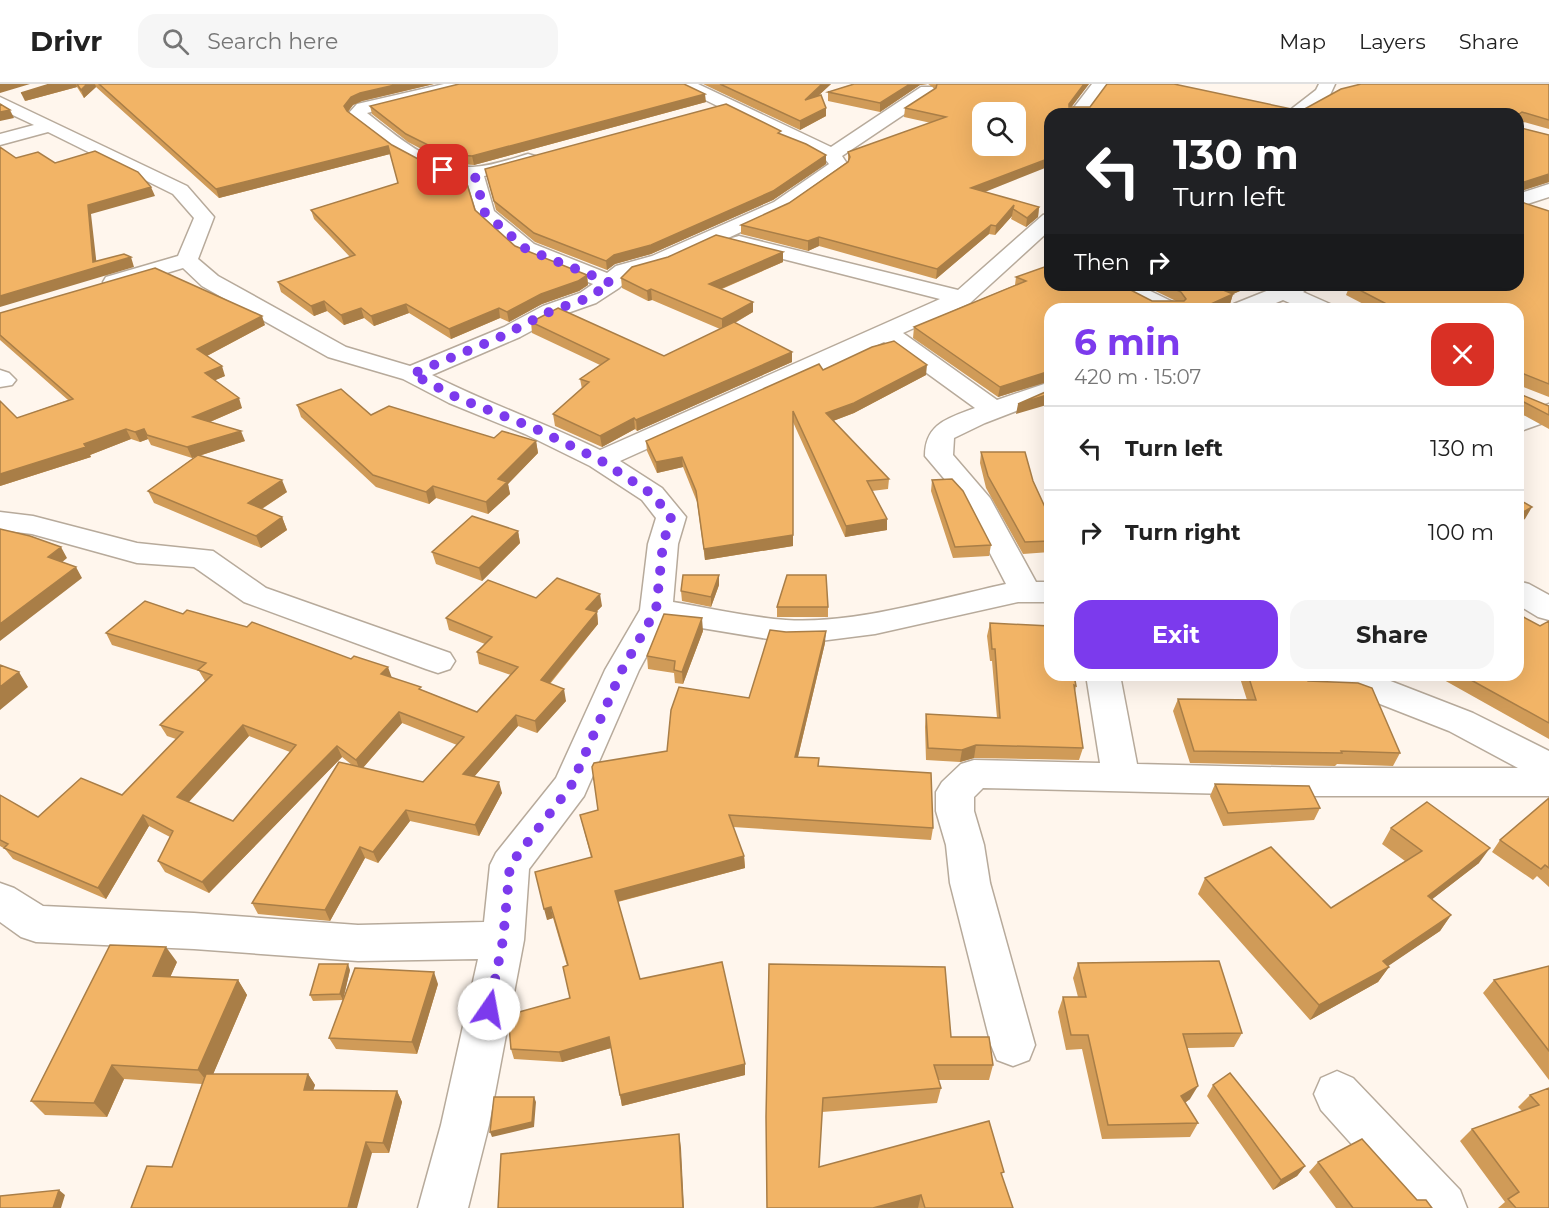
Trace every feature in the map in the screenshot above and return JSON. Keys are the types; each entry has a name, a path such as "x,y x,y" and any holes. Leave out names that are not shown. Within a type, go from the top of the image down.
{"street":[{"path":"465,84 363,108 357,114 401,148 443,170 474,173 542,156"},
{"path":"412,374 502,336 551,311 588,298 611,283 624,271 660,261 781,206 839,165 832,155 726,94 703,102 684,84"},
{"path":"1083,108 1101,84"},
{"path":"1303,108 1331,88"},
{"path":"832,155 927,91"},
{"path":"7,98 48,127 82,140 180,190 204,218 188,260"},
{"path":"0,140 48,127"},
{"path":"474,173 485,213 526,249 611,283"},
{"path":"1524,199 1549,190"},
{"path":"717,237 962,298"},
{"path":"600,460 962,298 1040,244"},
{"path":"88,290 188,260"},
{"path":"188,260 210,281 337,352 412,374 458,398 534,428 600,460 652,494 671,517 663,544 656,610 622,670 571,786 510,865 503,940 465,1125 443,1208"},
{"path":"1133,291 1157,303"},
{"path":"1257,303 1287,291"},
{"path":"1295,291 1313,303"},
{"path":"884,331 995,410"},
{"path":"656,610 786,631 820,630 875,623 1038,591 976,498 939,456 939,444 944,432 1044,392"},
{"path":"1524,397 1549,410"},
{"path":"1524,421 1549,410"},
{"path":"0,520 33,525 137,554 202,558 255,595 438,660"},
{"path":"1524,594 1549,609"},
{"path":"1104,681 1121,777"},
{"path":"1356,681 1461,722 1549,767"},
{"path":"1013,1045 970,883 965,845 955,811 955,792 974,774 1308,782 1549,782"},
{"path":"0,900 36,924 194,931 358,943 503,940"},
{"path":"1337,1094 1442,1208"}],"building":[{"path":"77,84 87,84 81,90"},
{"path":"99,84 399,84 360,93 351,97 344,106 347,111 392,145 433,167 463,171 475,210 515,246 587,275 578,281 541,294 507,312 499,308 449,329 406,304 371,316 361,308 341,315 324,301 311,306 278,282 355,255 311,210 398,183 388,146 216,189"},
{"path":"459,84 684,84 705,94 472,156 446,154 406,134 370,106"},
{"path":"720,84 822,84 805,100 821,95 826,108 800,121"},
{"path":"854,84 910,84 880,103 828,92"},
{"path":"937,84 1084,84 1069,107 1090,107 1107,84 1174,84 1287,108 1044,108 1044,160 971,188 1039,207 1027,218 1013,209 1014,205 996,226 991,225 937,269 819,237 808,241 741,225 789,203 848,162 850,157 848,152 946,117 905,108 936,88"},
{"path":"1361,84 1549,84 1549,120 1524,113 1524,108 1306,108 1341,89"},
{"path":"0,104 10,110 0,112"},
{"path":"726,104 781,131 778,133 826,155 773,191 651,245 614,255 606,261 534,233 494,201 485,169"},
{"path":"1524,129 1549,135 1549,174 1524,182"},
{"path":"0,147 16,158 38,152 55,163 95,151 138,172 151,187 88,205 93,262 124,254 131,257 0,296"},
{"path":"1524,203 1549,211 1549,384 1524,374 1524,303 1384,303 1362,291 1524,291"},
{"path":"716,235 783,252 709,284 753,302 722,319 651,289 647,291 621,278 632,267 668,257"},
{"path":"1044,267 1044,291 1133,291 1152,301 1184,301 1186,299 1179,291 1226,291 1233,294 1213,303 1044,303 1044,373 1000,387 914,327 1026,281 1016,277"},
{"path":"155,268 262,316 197,349 222,366 205,373 239,398 193,417 241,431 187,447 147,435 144,429 135,432 126,429 84,444 86,447 0,474 0,401 17,418 73,399 0,335 0,313"},
{"path":"558,308 664,356 734,322 792,352 636,420 634,418 600,436 553,414 589,382 580,379 609,359 531,322"},
{"path":"894,341 927,365 854,403 826,413 889,479 867,481 887,519 846,526 793,411 793,535 704,549 696,491 682,457 656,462 646,441 819,364 823,370 872,347"},
{"path":"341,389 371,415 389,406 494,438 502,431 536,441 498,479 507,482 486,502 433,486 426,492 373,475 297,405"},
{"path":"1044,393 1044,396 1018,404"},
{"path":"1524,396 1549,406 1549,415 1524,402"},
{"path":"981,452 1025,452 1033,481 1044,505 1044,541 1025,542 988,476"},
{"path":"198,455 282,480 248,503 282,517 256,536 148,491"},
{"path":"952,479 963,491 991,545 955,547 932,480"},
{"path":"1524,502 1532,507 1524,512"},
{"path":"472,516 518,531 479,568 432,552"},
{"path":"0,529 61,547 48,557 76,567 0,624"},
{"path":"683,575 719,575 711,597 681,591"},
{"path":"787,575 826,575 828,607 777,607"},
{"path":"557,578 600,594 586,609 597,612 541,680 564,689 535,721 516,715 463,774 499,782 475,825 406,810 373,852 360,847 325,910 252,903 339,762 423,782 464,737 399,712 356,760 337,746 202,882 158,861 173,831 143,815 98,888 4,848 8,844 0,840 0,795 38,817 81,778 122,795 183,732 160,725 212,675 198,670 206,663 106,633 145,601 183,614 187,610 247,627 252,622 351,659 354,656 388,667 381,674 421,687 419,689 477,712 518,667 477,652 492,637 446,618 488,580 536,598","holes":["243,725 296,745 233,821 177,797"]},
{"path":"664,614 702,618 682,672 674,670 675,661 647,656"},
{"path":"1524,617 1540,626 1549,621 1549,723 1473,681 1524,681"},
{"path":"990,623 1044,626 1044,681 1075,681 1083,748 976,745 962,750 928,748 926,714 1000,718 995,649 992,649"},
{"path":"770,630 826,631 795,757 819,758 818,766 931,773 933,828 729,815 744,856 615,891 640,979 722,962 745,1064 620,1095 609,1037 559,1052 511,1049 508,1015 570,998 563,967 568,965 551,907 544,909 535,872 592,857 580,815 598,810 592,767 594,763 667,751 671,710 679,687 749,698"},
{"path":"0,665 19,672 0,687"},
{"path":"1250,681 1358,683 1372,688 1400,753 1194,751 1178,699 1256,700"},
{"path":"1215,784 1309,786 1320,808 1228,813"},
{"path":"1549,798 1549,868 1545,865 1541,869 1500,840"},
{"path":"1427,802 1490,848 1428,896 1451,915 1383,961 1389,967 1319,1005 1205,878 1271,847 1331,908 1422,851 1391,828"},
{"path":"110,945 166,947 153,976 238,980 198,1070 112,1065 94,1103 31,1101"},
{"path":"1219,961 1242,1033 1183,1034 1198,1086 1181,1096 1198,1123 1108,1125 1088,1035 1071,1035 1063,997 1086,997 1078,963"},
{"path":"319,964 348,964 340,994 310,995"},
{"path":"769,964 945,967 951,1037 989,1037 993,1065 934,1065 941,1088 823,1098 819,1167 989,1121 1004,1172 1001,1173 1013,1208 925,1208 921,1195 873,1208 767,1208"},
{"path":"1549,966 1549,1051 1494,980"},
{"path":"355,968 434,972 412,1042 329,1038"},
{"path":"1230,1073 1305,1166 1281,1180 1213,1085"},
{"path":"206,1074 308,1074 304,1090 397,1091 383,1143 366,1142 348,1208 131,1208 147,1166 172,1167"},
{"path":"1549,1088 1549,1208 1516,1208 1508,1199 1519,1192 1472,1129 1539,1105 1530,1095"},
{"path":"494,1097 534,1097 532,1122 490,1132"},
{"path":"679,1134 683,1208 498,1208 501,1154"},
{"path":"1362,1139 1417,1200 1426,1200 1432,1208 1353,1208 1318,1162"},
{"path":"59,1190 53,1208 0,1208 0,1196"}],"route":[{"path":"443,170 474,173 485,213 526,249 611,283 588,298 551,311 512,332 412,374 458,398 534,428 600,460 652,494 671,517 663,544 656,610 622,670 571,786 510,865 503,940 489,1009"}]}
